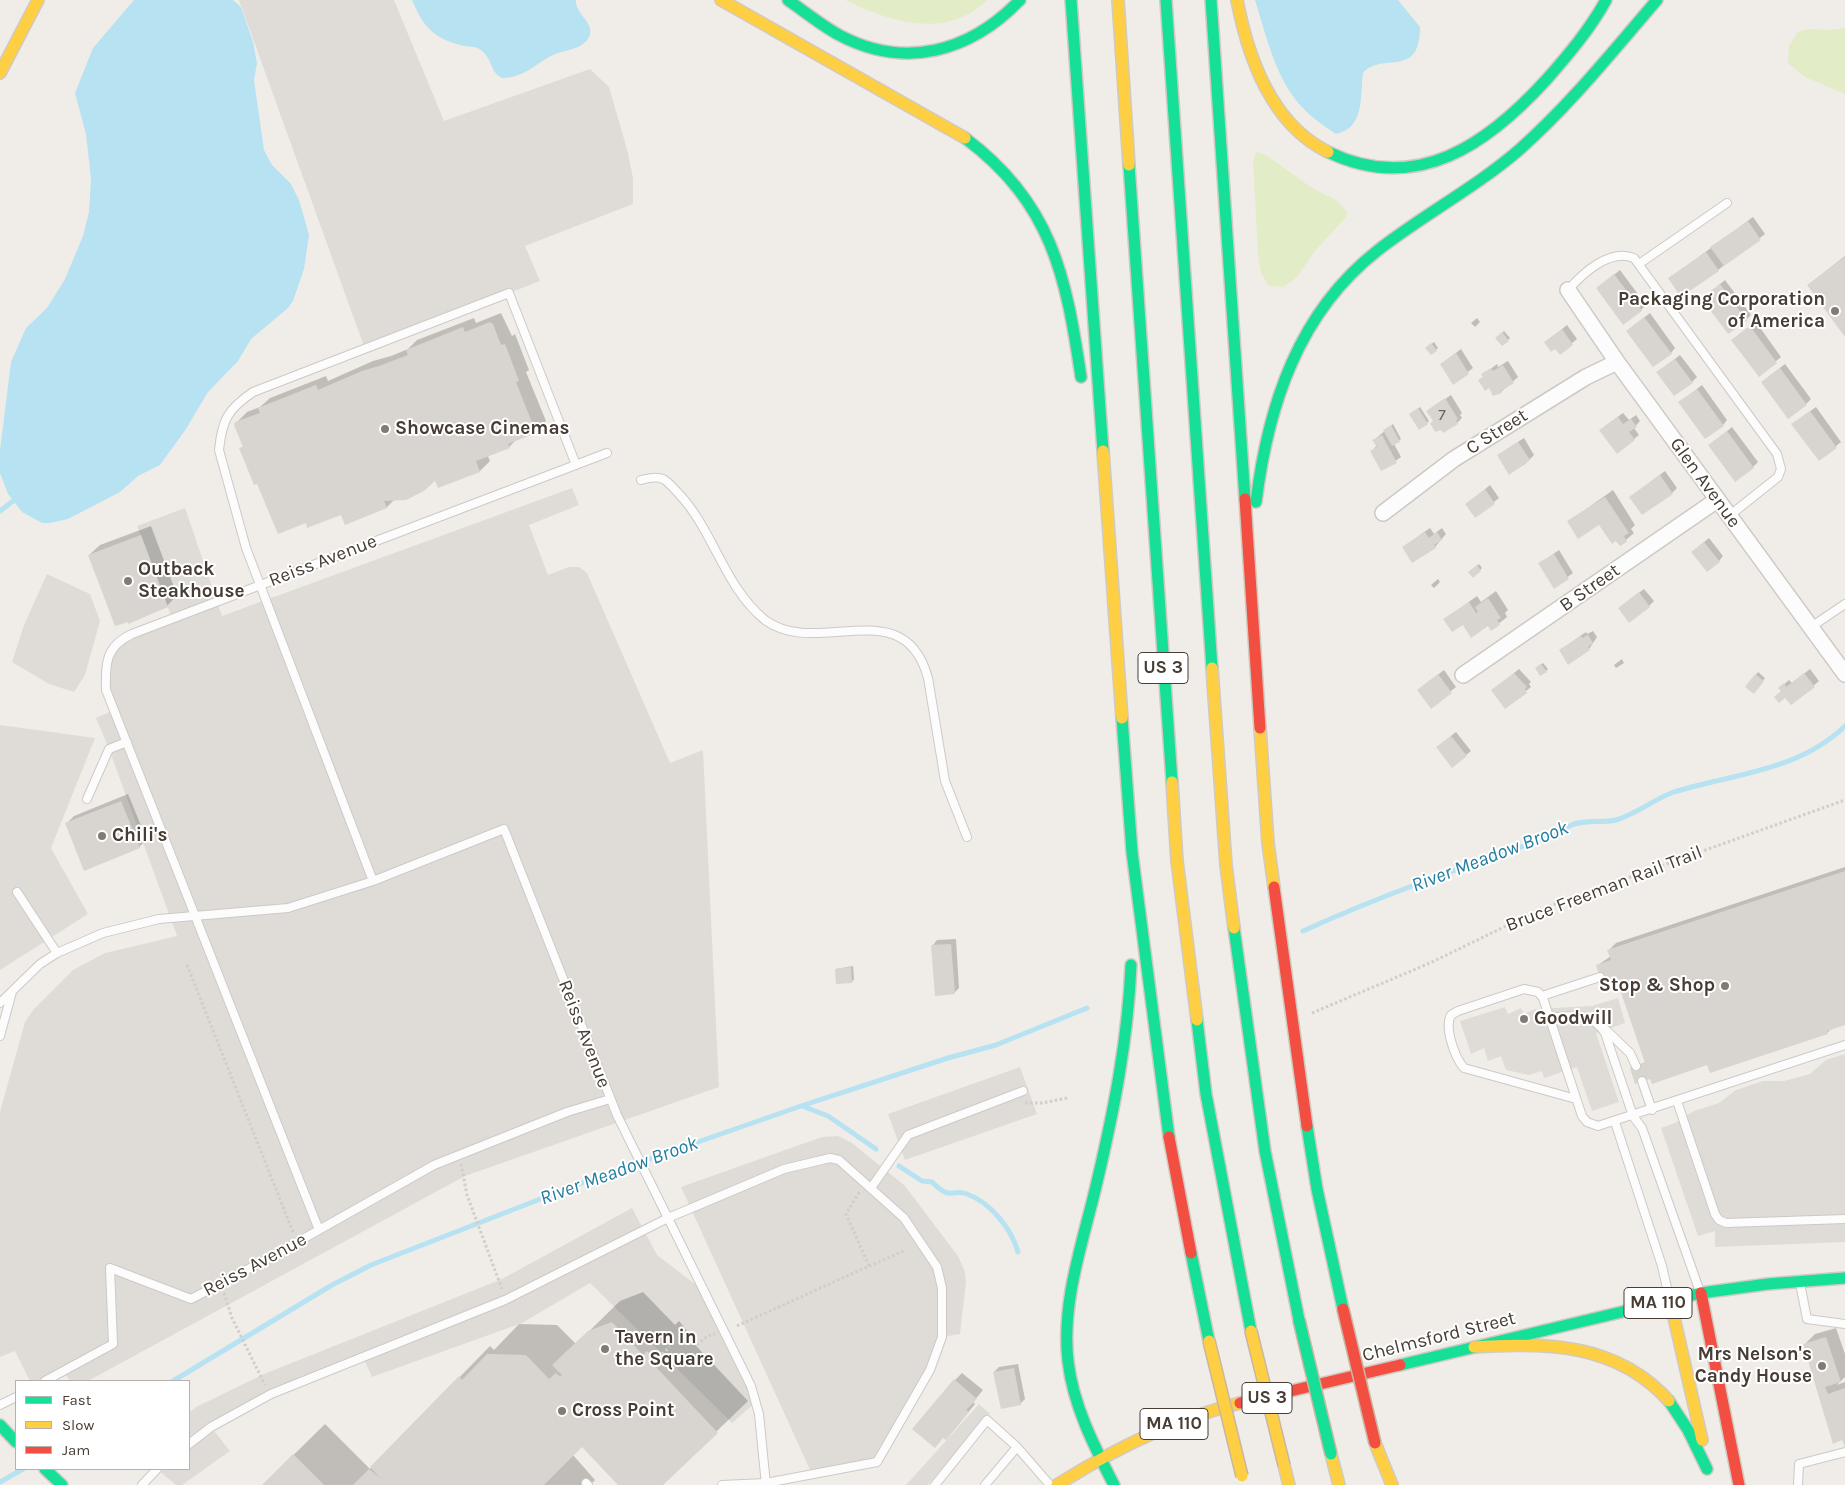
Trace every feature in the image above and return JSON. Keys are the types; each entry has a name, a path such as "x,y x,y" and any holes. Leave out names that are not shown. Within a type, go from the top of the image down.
{"main road":[{"path":"0,73 38,0"},
{"path":"721,0 772,30 952,127 982,149 1009,177 1041,224 1057,258 1069,301 1083,386"},
{"path":"730,0 772,30"},
{"path":"788,0 844,38 875,49 908,53 943,50 973,39 997,24 1020,0"},
{"path":"1071,0 1132,852 1165,1112 1185,1226 1209,1341 1243,1480"},
{"name":"US 3","path":"1118,0 1177,862 1206,1094 1251,1331 1289,1485"},
{"name":"US 3","path":"1166,0 1225,855 1248,1038 1265,1151 1299,1320 1340,1485"},
{"path":"1211,0 1263,785 1282,959 1306,1126 1343,1309 1385,1485"},
{"path":"1237,0 1253,58 1274,101 1285,118 1312,142 1327,152 1358,165 1390,169 1421,166 1436,162 1467,148 1493,130 1535,92 1576,47 1606,0"},
{"path":"1252,609 1256,500 1267,436 1281,386 1290,364 1319,311 1344,280 1377,251 1478,181 1525,144 1577,92 1657,0"},
{"path":"1089,425 1110,562"},
{"path":"1131,938 1132,852"},
{"path":"1114,1485 1100,1458 1076,1399 1068,1359 1068,1321 1122,1077 1129,1009 1131,957"},
{"name":"Chelmsford Street","path":"1057,1485 1100,1458 1157,1430 1216,1409 1701,1293 1800,1281 1845,1278"},
{"path":"1701,1293 1739,1485"},
{"path":"1474,1347 1530,1343 1555,1345 1578,1348 1619,1362 1650,1382 1669,1401 1694,1441 1708,1473 1699,1422 1670,1300"},
{"path":"0,1425 15,1441"},
{"path":"1375,1443 1392,1485"},
{"path":"46,1470 62,1485"}],"street":[{"name":"Glen Avenue","path":"1568,290 1617,362 1845,674"},
{"name":"C Street","path":"1383,513 1454,459 1586,377 1617,362"},
{"name":"B Street","path":"1463,676 1717,500"}],"lane":[{"path":"1639,264 1727,203"},
{"path":"1568,290 1576,281 1606,259 1628,256 1634,258 1781,461 1778,477 1729,516"},
{"path":"260,586 246,548 219,450 220,434 226,417 236,404 253,392 509,293 576,465"},
{"name":"Reiss Avenue","path":"319,1230 106,690 110,651 116,642 132,634 607,453"},
{"path":"641,480 653,477 663,479 689,505 705,529 737,587 753,609 767,621 787,629 806,632 882,631 906,640 917,650 924,662 928,678 945,781 967,837"},
{"name":"Reiss Avenue","path":"260,586 373,881"},
{"path":"1811,627 1845,604"},
{"path":"87,799 109,749 126,742"},
{"name":"Reiss Avenue","path":"0,1003 33,970 57,953 80,942 131,925 194,915 288,908 373,881 504,828 610,1099 568,1112 434,1165 191,1299 110,1268 113,1344 47,1380"},
{"path":"17,892 57,953"},
{"path":"1542,996 1600,977"},
{"path":"1576,1099 1472,1072 1464,1068 1458,1059 1448,1026 1453,1013 1524,989 1536,990 1542,996 1582,1116 1587,1122 1602,1126 1845,1046"},
{"path":"0,1036 12,991"},
{"path":"1549,1018 1578,1016 1600,1024 1630,1053 1636,1066"},
{"path":"1600,1024 1605,1033 1633,1116 1642,1128 1701,1293"},
{"path":"1642,1082 1652,1110"},
{"path":"868,1186 908,1135 1023,1091"},
{"path":"610,1099 751,1386 759,1414 766,1484"},
{"path":"1678,1101 1715,1214 1719,1220 1726,1223 1845,1219"},
{"path":"1615,1122 1662,1266 1670,1300"},
{"path":"190,1443 211,1426 271,1394 505,1300 668,1218 784,1169 822,1158 839,1160 904,1218 937,1267 943,1300 942,1336 930,1370 877,1462 766,1484 722,1485"},
{"path":"1800,1281 1807,1319 1845,1324"},
{"path":"0,1406 15,1398"},
{"path":"935,1485 987,1420 1017,1447 1050,1485"},
{"path":"985,1485 1017,1447"},
{"path":"1798,1485 1799,1464 1845,1452"},
{"path":"142,1485 156,1470"}],"path":[{"name":"Bruce Freeman Rail Trail","path":"1312,1012 1430,963 1541,909 1845,800"},
{"path":"187,966 293,1233"},
{"path":"1007,1097 1031,1104 1066,1098"},
{"path":"459,1155 467,1195 502,1291"},
{"path":"868,1186 846,1214 870,1266"},
{"path":"737,1326 904,1251"},
{"path":"221,1283 232,1318 256,1370 266,1386"},
{"path":"697,1345 707,1336"},
{"path":"662,1354 670,1348"}],"green space":[{"path":"845,0 987,0 971,12 954,20 918,23 880,15"},
{"path":"1845,27 1845,94 1805,77 1788,63 1789,46 1798,32 1809,29 1831,30"},
{"path":"1256,152 1266,155 1312,188 1336,200 1347,212 1346,217 1315,251 1296,278 1283,287 1269,286 1261,273 1258,253 1253,161"}],"shaded area":[{"path":"239,0 394,0 444,121 590,69 609,87 628,153 633,178 633,204 525,246 540,281 365,349"},
{"path":"572,488 579,505 529,525 548,575 569,567 579,567 587,573 670,763 703,750 719,1087 465,1176 90,1380 69,1380 63,1371 47,1380 30,1380 15,1351 0,1357 0,1112 25,1022 34,1009 73,970 105,953 177,936 96,718 114,710 106,678 116,642 172,618 137,526 185,508 222,616"},
{"path":"47,574 90,594 100,621 85,675 74,692 49,684 12,662 24,625"},
{"path":"0,725 95,738 51,848 88,914 0,970"},
{"path":"1618,998 1625,1023 1596,1033 1619,1102 1592,1111 1577,1067 1544,1078 1542,1071 1529,1075 1506,1070 1501,1056 1488,1061 1484,1048 1471,1054 1460,1021 1505,1007 1508,1014 1521,1008 1524,1014 1535,1009 1592,1006"},
{"path":"1845,1054 1845,1242 1715,1247 1715,1231 1698,1236 1661,1128 1675,1123 1694,1111 1719,1103 1736,1090 1763,1081 1784,1081 1810,1074 1826,1060"},
{"path":"1020,1067 1037,1114 905,1160 888,1114"},
{"path":"838,1136 852,1143 905,1186 958,1256 965,1272 966,1282 960,1334 942,1337 930,1370 877,1462 812,1474 681,1187 822,1137"},
{"path":"632,1208 657,1255 704,1291 756,1402 732,1423 590,1283 522,1323 372,1377 363,1357 271,1394 211,1427 230,1451 182,1485 176,1485 158,1470 190,1470 190,1412 196,1407 264,1374 502,1279"},
{"path":"979,1404 990,1414 928,1485 906,1485"}],"water":[{"path":"134,0 233,0 241,7 253,42 257,63 254,80 264,150 272,165 291,184 299,200 309,235 304,269 293,301 288,308 251,339 238,361 208,392 186,429 160,465 138,476 120,492 68,519 42,523 22,512 8,494 0,473 0,450 11,362 26,328 47,308 65,279 83,236 89,212 91,179 86,134 75,93 93,48"},
{"path":"412,0 576,0 578,9 589,25 590,34 584,43 573,49 551,56 516,76 502,78 495,72 488,58 480,49 453,43 431,30 421,18"},
{"path":"1255,0 1398,0 1420,27 1418,43 1414,53 1407,59 1380,64 1371,67 1363,73 1361,101 1356,118 1345,131 1336,134 1307,112 1286,85 1273,57"}],"building":[{"path":"1748,221 1761,240 1724,266 1710,247"},
{"path":"1706,252 1719,271 1681,297 1668,278"},
{"name":"Packaging Corporation of America","path":"1845,257 1845,337 1807,285"},
{"path":"1614,274 1642,311 1623,325 1596,288"},
{"path":"1720,284 1747,321 1728,334 1701,298"},
{"path":"1644,317 1672,354 1653,367 1626,331"},
{"name":"Showcase Cinemas","path":"490,322 493,324 501,345 505,344 519,381 516,382 536,433 508,444 510,448 476,461 480,472 438,488 435,481 424,491 406,500 384,501 387,508 345,525 341,515 307,528 306,523 278,534 257,484 254,485 239,448 243,447 234,425 235,422 260,413 258,408 316,385 318,390 362,371 408,355 406,350 463,327 465,332"},
{"path":"1750,326 1777,363 1759,377 1731,340"},
{"path":"1562,329 1573,345 1560,355 1555,349 1551,352 1544,342"},
{"path":"1502,332 1509,341 1502,346 1495,338"},
{"path":"1431,343 1437,351 1431,355 1425,348"},
{"path":"1456,353 1469,374 1453,385 1440,364"},
{"path":"1675,359 1693,383 1674,396 1656,372"},
{"path":"1503,365 1514,383 1501,391 1502,393 1493,396 1489,388 1485,391 1478,380 1483,377 1481,374 1491,368 1493,371"},
{"path":"1780,368 1807,405 1788,419 1761,382"},
{"path":"1697,389 1724,426 1705,439 1678,402"},
{"path":"1445,398 1458,419 1456,420 1458,424 1443,433 1441,430 1435,432 1430,423 1433,421 1426,411"},
{"path":"1418,408 1428,424 1419,430 1409,414"},
{"path":"1810,411 1837,448 1819,461 1791,424"},
{"path":"1618,417 1623,424 1631,419 1637,427 1629,432 1635,440 1617,454 1599,430"},
{"path":"1391,425 1400,442 1392,446 1383,430"},
{"path":"1727,431 1754,468 1735,482 1708,445"},
{"path":"1382,435 1397,463 1381,471 1370,451 1377,447 1372,440"},
{"path":"1518,442 1530,460 1509,475 1497,455"},
{"path":"1660,475 1673,494 1642,515 1629,497"},
{"path":"1485,489 1495,504 1475,518 1465,504"},
{"path":"1605,497 1629,533 1624,536 1627,542 1620,546 1616,541 1612,544 1599,525 1578,539 1567,521"},
{"path":"1425,532 1429,538 1437,532 1442,540 1434,545 1436,548 1412,563 1402,547"},
{"name":"Outback Steakhouse","path":"141,535 168,607 128,624 128,622 115,626 88,555"},
{"path":"1704,542 1720,562 1707,572 1691,552"},
{"path":"1554,554 1569,579 1554,589 1538,563"},
{"path":"1477,565 1481,571 1473,578 1468,572"},
{"path":"1639,592 1650,607 1629,623 1618,608"},
{"path":"1488,598 1501,618 1497,620 1500,625 1491,631 1488,626 1471,638 1463,625 1452,632 1443,619 1469,602 1476,613 1478,612 1475,607"},
{"path":"1588,635 1593,643 1588,647 1590,650 1568,665 1559,650 1581,636 1582,638"},
{"path":"1541,664 1547,672 1540,676 1535,668"},
{"path":"1514,673 1527,687 1525,689 1527,693 1505,709 1491,690"},
{"path":"1804,673 1815,687 1791,705 1785,698 1779,703 1774,697 1781,691 1778,688 1784,683 1786,687"},
{"path":"1438,674 1452,693 1431,709 1417,690"},
{"path":"1755,674 1764,681 1754,694 1745,687"},
{"path":"1451,736 1467,756 1452,768 1436,747"},
{"name":"Chili's","path":"121,801 140,848 84,871 65,823"},
{"path":"1845,871 1845,1025 1827,1031 1828,1034 1710,1073 1707,1065 1652,1084 1650,1079 1635,1084 1630,1068 1645,1063 1616,978 1602,983 1596,965 1611,960 1607,950"},
{"path":"951,944 955,994 935,996 931,945"},
{"path":"851,967 852,983 836,984 835,969"},
{"name":"Cross Point","path":"612,1322 643,1355 647,1351 658,1363 655,1366 718,1433 663,1485 618,1485 582,1447 544,1485 353,1485 369,1469 381,1479 370,1467 459,1376 462,1380 487,1354 526,1355 549,1379 556,1373 560,1377 562,1375 552,1365 588,1331"},
{"path":"1826,1337 1841,1382 1825,1387 1828,1394 1845,1388 1845,1447 1842,1440 1833,1444 1803,1344"},
{"path":"1014,1368 1021,1405 1001,1409 993,1372"},
{"path":"954,1379 977,1399 966,1410 969,1412 946,1440 943,1438 935,1448 912,1429"},
{"path":"293,1454 324,1485 262,1485"}],"waterway":[{"path":"0,511 13,501"},
{"name":"River Meadow Brook","path":"1303,931 1393,893 1551,837 1574,824 1616,820 1674,792 1786,762 1807,753 1827,741 1845,726"},
{"name":"River Meadow Brook","path":"175,1380 332,1285 371,1265 589,1180 801,1106 948,1058 996,1045 1087,1008"},
{"path":"802,1106 828,1116 876,1149"},
{"path":"899,1166 922,1181 932,1182 948,1193 967,1194 984,1203 1005,1225 1018,1252"},
{"name":"River Meadow Brook","path":"0,1482 21,1470"}],"traffic: fast":[{"path":"788,0 832,31 864,46 888,52 912,53 936,50 958,43 980,32 1001,18 1020,0"},
{"path":"1071,0 1103,451"},
{"path":"1166,0 1212,668"},
{"path":"1211,0 1245,499"},
{"path":"1328,152 1361,164 1391,168 1421,165 1449,156 1475,142 1500,124 1547,79 1579,41 1606,0"},
{"path":"1256,502 1261,466 1279,397 1291,364 1307,332 1326,303 1350,276 1377,251 1412,225 1485,177 1538,133 1657,0"},
{"path":"965,138 994,163 1018,189 1036,216 1050,244 1061,274 1069,306 1081,377"},
{"path":"1129,165 1172,782"},
{"path":"1122,718 1132,852 1169,1137"},
{"path":"1234,928 1265,1151 1299,1320"},
{"path":"1114,1485 1079,1409 1068,1361 1067,1338 1068,1316 1075,1270 1092,1204 1119,1074 1127,1020 1131,965"},
{"path":"1197,1020 1206,1094 1251,1331"},
{"path":"1307,1126 1317,1189 1343,1309"},
{"path":"1191,1253 1209,1341"},
{"path":"1400,1365 1701,1293 1768,1284 1845,1278"},
{"path":"1299,1320 1331,1454"},
{"path":"1669,1401 1688,1430 1707,1469"},
{"path":"0,1425 15,1441"},
{"path":"46,1470 62,1485"}],"traffic: slow":[{"path":"0,73 38,0"},
{"path":"721,0 965,138"},
{"path":"1118,0 1129,165"},
{"path":"1237,0 1248,44 1265,87 1291,125 1308,140 1328,152"},
{"path":"1103,451 1122,718"},
{"path":"1212,668 1226,865 1234,928"},
{"path":"1260,728 1268,843 1274,887"},
{"path":"1172,782 1177,861 1197,1020"},
{"path":"1670,1300 1702,1440"},
{"path":"1251,1331 1284,1465"},
{"path":"1209,1341 1242,1476"},
{"path":"1474,1347 1528,1345 1579,1350 1627,1367 1649,1382 1669,1401"},
{"path":"1057,1485 1100,1459 1145,1436 1168,1426 1240,1403"},
{"path":"1375,1443 1392,1485"},
{"path":"1331,1454 1339,1485"},
{"path":"1284,1465 1289,1485"}],"traffic: jam":[{"path":"1245,499 1260,728"},
{"path":"1274,887 1307,1126"},
{"path":"1169,1137 1191,1253"},
{"path":"1701,1293 1739,1485"},
{"path":"1343,1309 1375,1443"},
{"path":"1240,1403 1400,1365"}],"place":[{"name":"Packaging Corporation of America","path":"1835,311"},
{"name":"Showcase Cinemas","path":"385,429"},
{"name":"Outback Steakhouse","path":"128,581"},
{"name":"Chili's","path":"102,836"},
{"name":"Stop & Shop","path":"1725,986"},
{"name":"Goodwill","path":"1524,1019"},
{"name":"Tavern in the Square","path":"605,1349"},
{"name":"Mrs Nelson's Candy House","path":"1822,1366"},
{"name":"Cross Point","path":"562,1411"}]}
